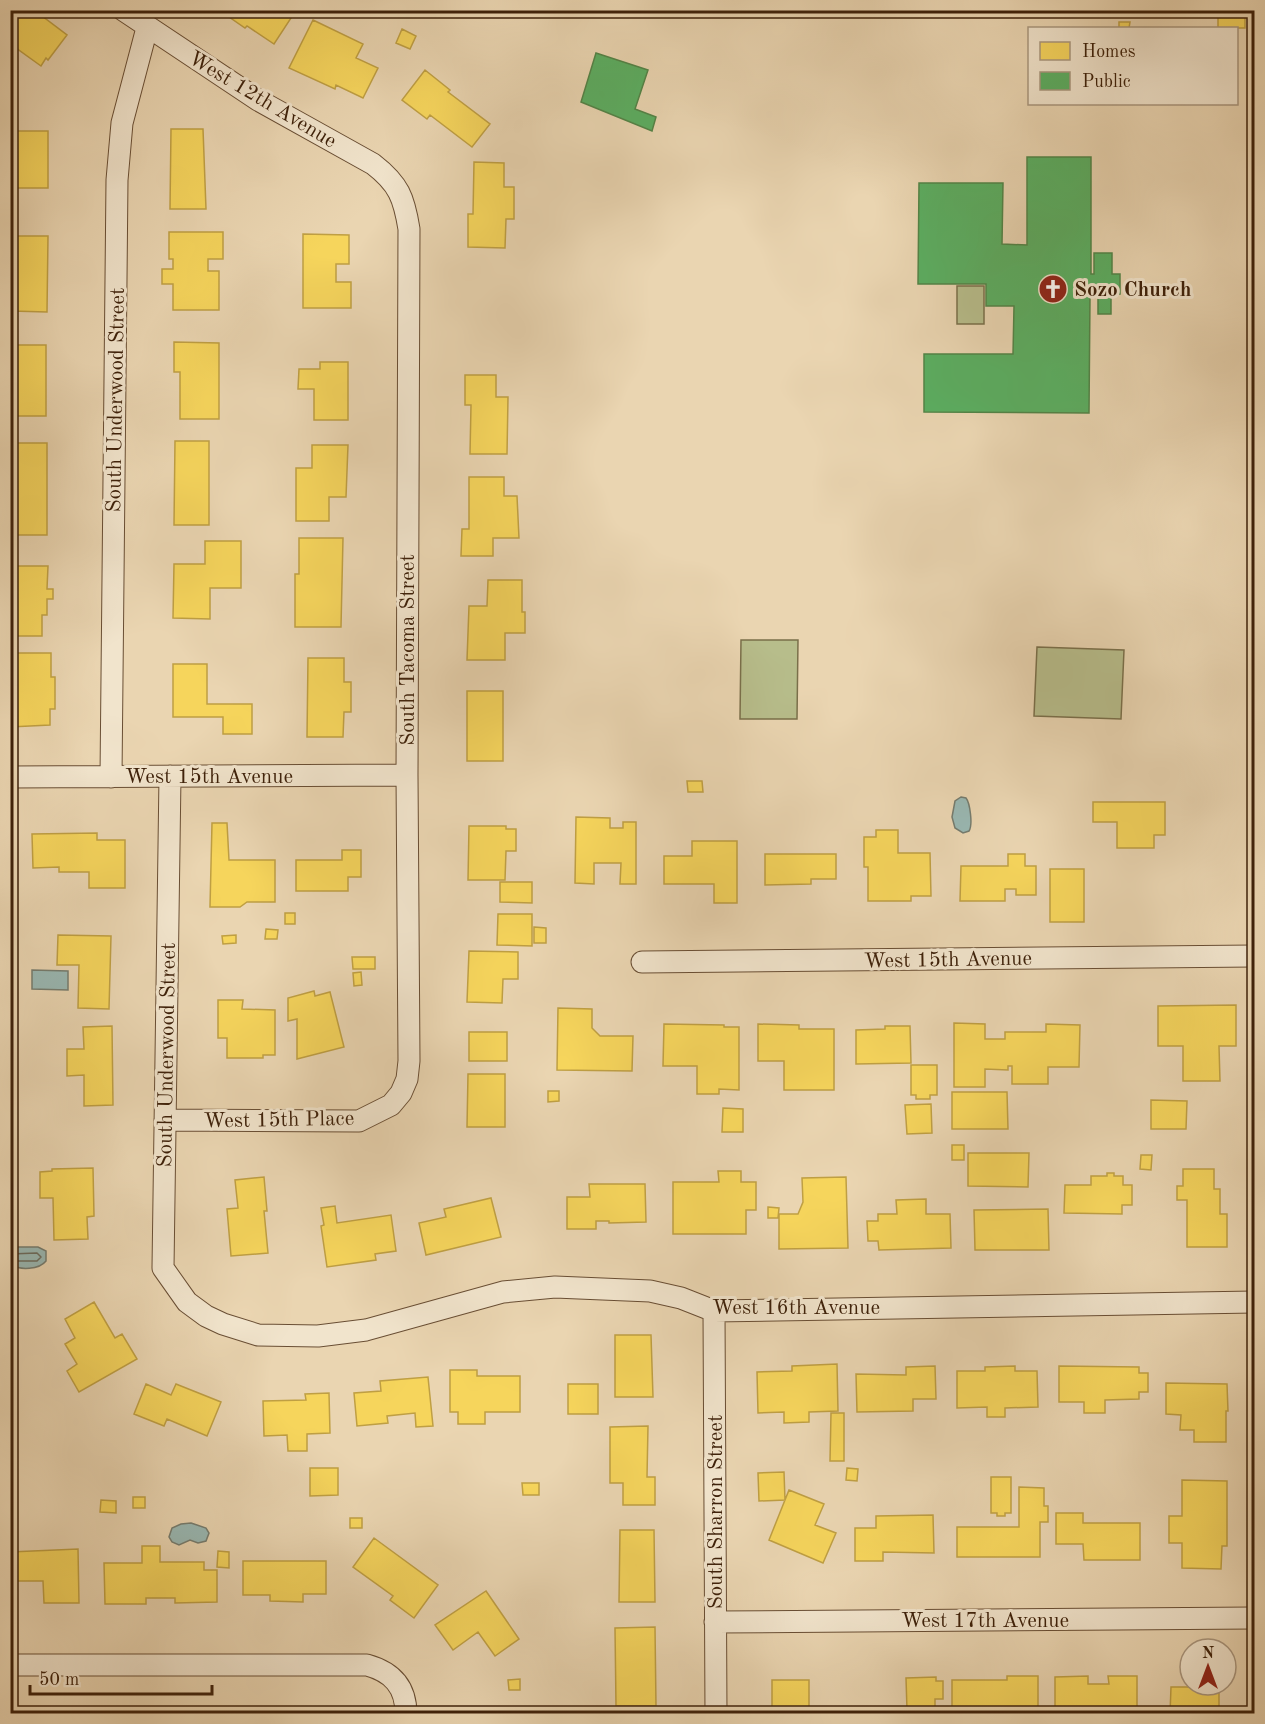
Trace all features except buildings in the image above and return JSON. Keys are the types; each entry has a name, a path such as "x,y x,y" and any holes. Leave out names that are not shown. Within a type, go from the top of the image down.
{"street":[{"name":"West 12th Avenue","path":"123,10 258,100 373,164 389,176 399,191"},
{"name":"South Underwood Street","path":"111,777 117,180 122,123 147,28"},
{"name":"South Tacoma Street","path":"391,1105 401,1093 407,1079 409,1061 407,775 409,230 405,206 399,191"},
{"name":"West 15th Avenue","path":"10,777 407,775"},
{"name":"South Underwood Street","path":"170,776 163,1268 188,1302 206,1316"},
{"name":"West 15th Avenue","path":"642,962 1254,956"},
{"name":"West 15th Place","path":"165,1120 358,1121 391,1105"},
{"name":"West 16th Avenue","path":"206,1316 258,1335 318,1336 366,1330 503,1292 555,1287 650,1291 681,1298 714,1311 1254,1302"},
{"name":"South Sharron Street","path":"714,1311 716,1713"},
{"name":"West 17th Avenue","path":"715,1622 1254,1618"},
{"path":"10,1665 344,1663 367,1665 383,1669 393,1676 404,1693 406,1713"}],"green space":[{"path":"957,286 984,286 984,324 957,324"},
{"path":"741,640 798,640 797,719 740,719"},
{"path":"1037,647 1124,650 1121,719 1034,716"}],"water":[{"path":"961,797 966,798 971,819 969,831 963,833 955,828 952,817 955,801"},
{"path":"32,970 68,971 68,990 32,989"},
{"path":"16,1247 38,1247 46,1251 46,1261 39,1266 29,1268 11,1265 11,1250"},
{"path":"191,1523 206,1528 209,1533 206,1541 198,1543 190,1540 179,1545 172,1542 169,1537 172,1528"}],"place":[{"name":"Sozo Church","path":"1053,289"}]}
